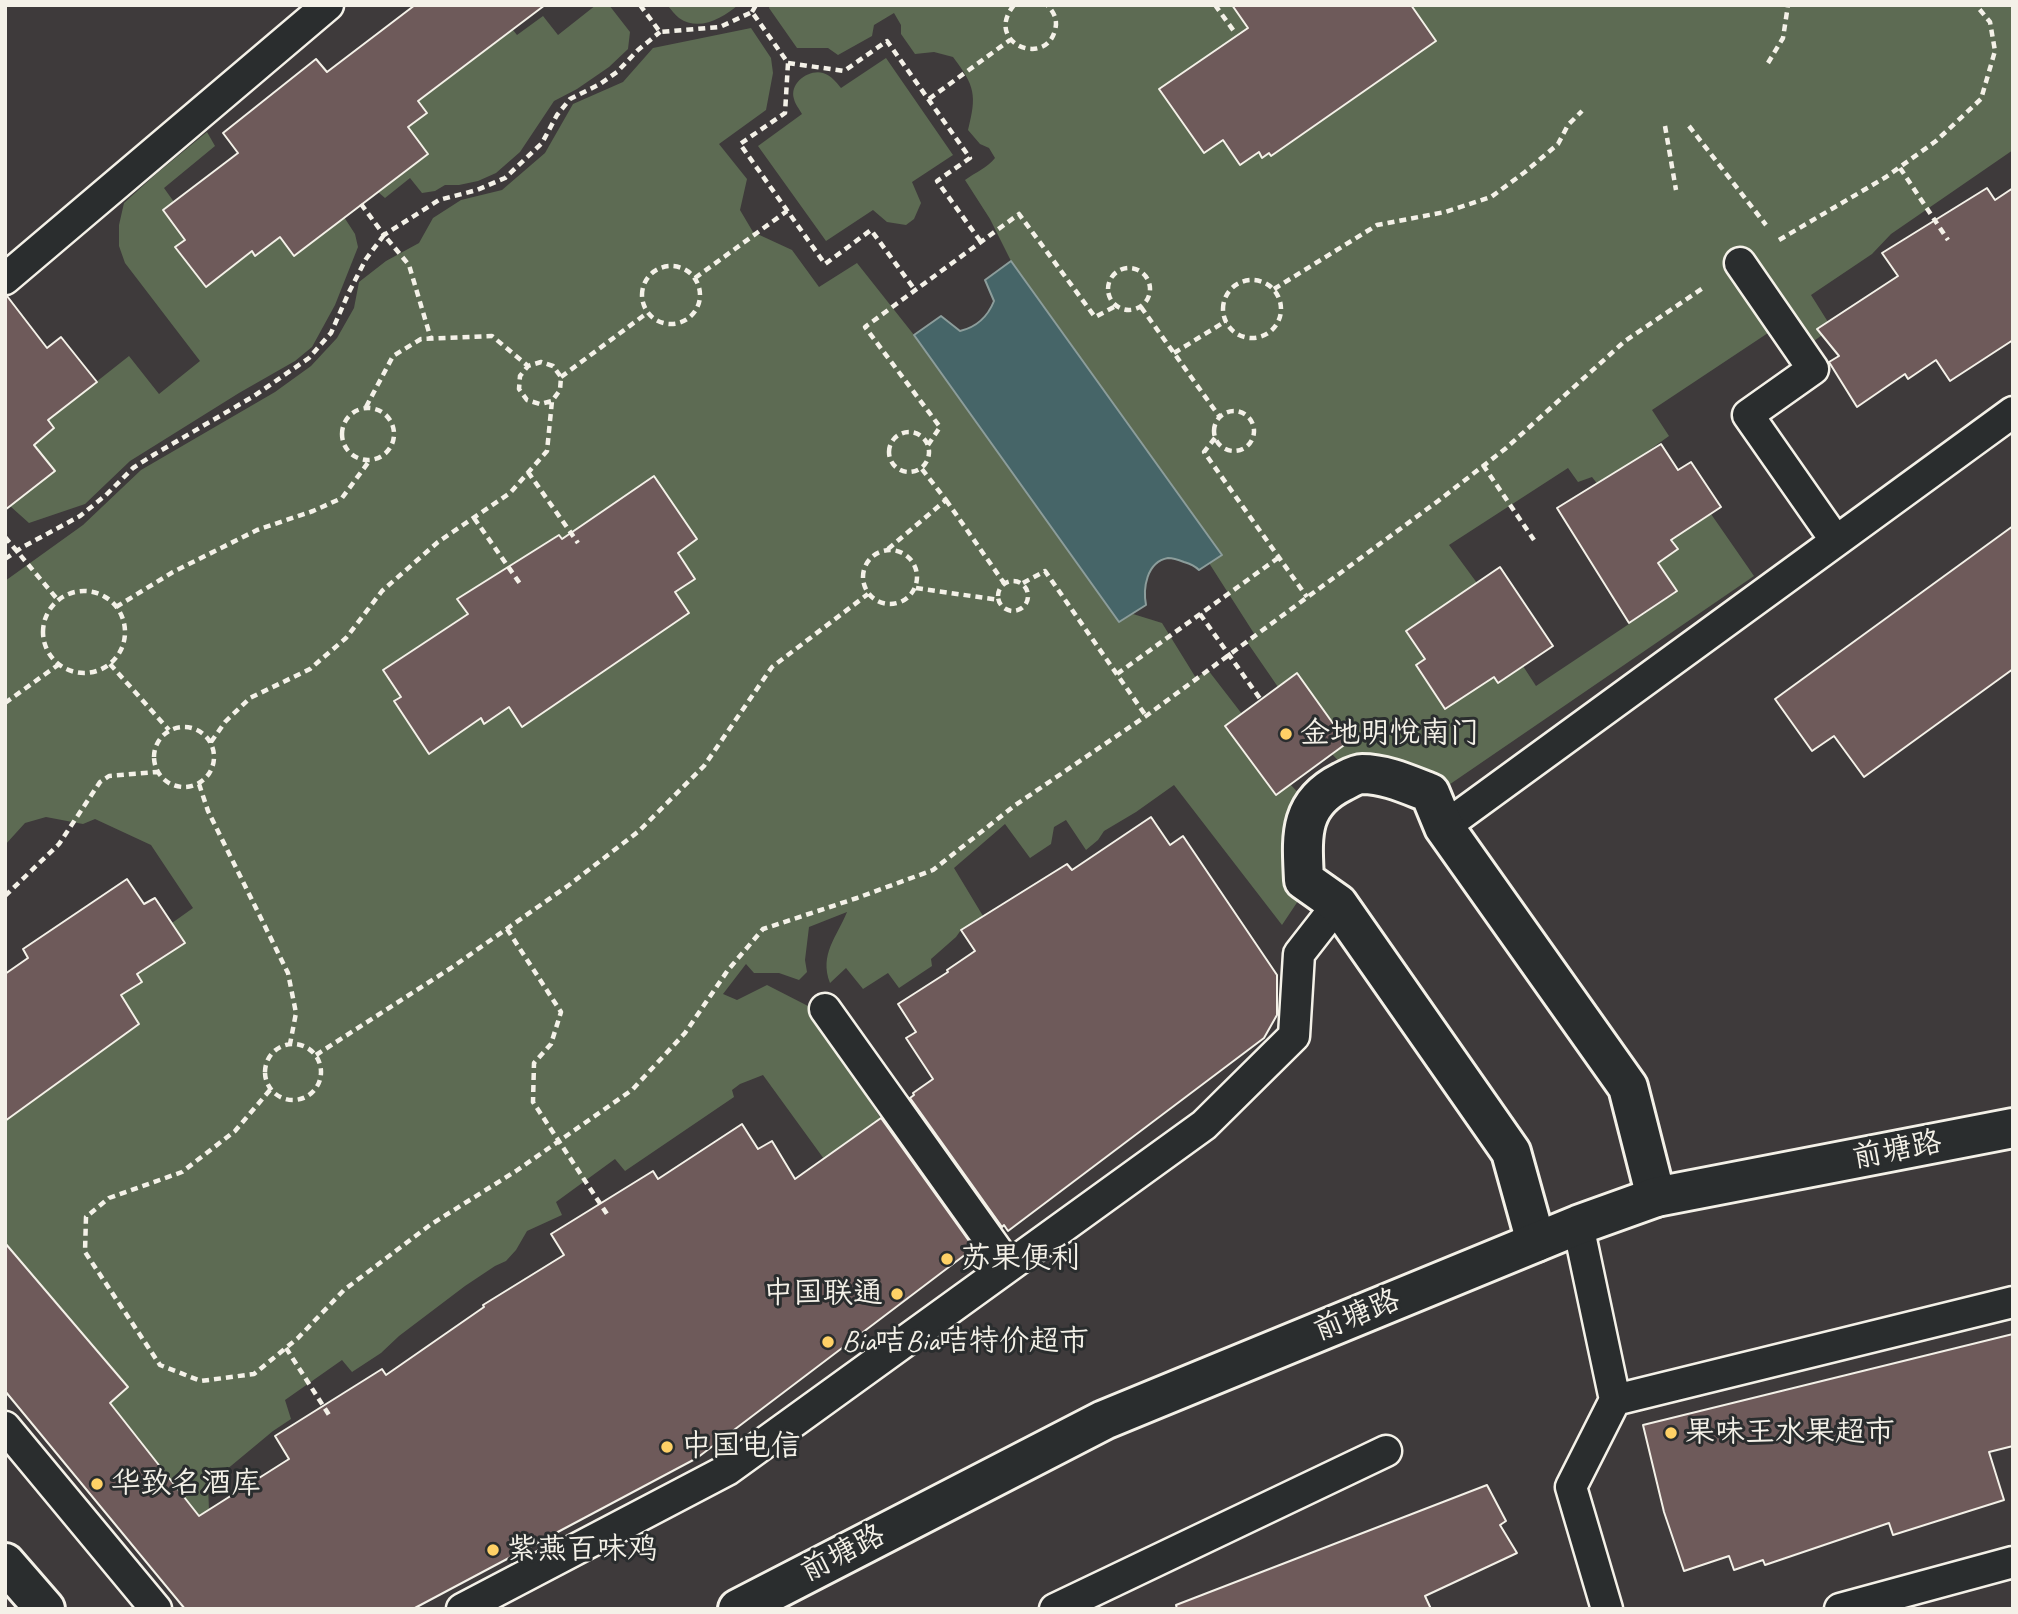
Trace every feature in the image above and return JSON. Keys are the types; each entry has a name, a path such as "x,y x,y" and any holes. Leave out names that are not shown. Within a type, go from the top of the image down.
{"street":[{"path":"1536,1242 1511,1152 1338,904 1304,880 1303,842 1309,811 1327,790 1359,774 1387,777 1430,793 1444,827 1628,1087 1656,1198"},
{"name":"前塘路","path":"738,1609 1104,1420 1578,1225 1656,1198 2013,1128"},
{"path":"5,1563 46,1609"}],"lane":[{"path":"5,279 328,5"},
{"path":"1740,263 1813,369 1748,415 1836,541"},
{"path":"1444,827 2013,412"},
{"path":"462,1609 727,1470 1204,1125 1294,1036 1298,954 1338,904"},
{"path":"825,1009 1008,1266"},
{"path":"1578,1225 1615,1400 1571,1487 1607,1609"},
{"path":"1615,1400 2013,1302"},
{"path":"5,1427 156,1609"},
{"path":"1055,1609 1386,1451"},
{"path":"1840,1609 2013,1562"}],"path":[{"path":"640,5 660,32"},
{"path":"5,559 79,516 106,495 133,468 254,396 309,358 331,333 366,259 384,235 439,200 477,190 506,178 541,143 570,99 617,72 660,32 720,27 752,12 756,5"},
{"path":"1014,5 1007,14 1005,28 1010,40 1021,48 1034,50 1046,45 1055,33 1057,20 1051,6"},
{"path":"1215,5 1236,34"},
{"path":"1768,63 1783,38 1787,5"},
{"path":"270,1090 234,1131 182,1172 108,1198 86,1217 85,1252 160,1365 201,1381 254,1374 298,1338 344,1290 430,1225 516,1171 632,1090 685,1033 728,970 762,929 933,870 1014,806 1146,716 1505,449 1625,341 1740,263 1900,167 1936,141 1981,99 1995,51 1990,22 1976,5"},
{"path":"752,12 788,63 785,113 740,144 825,264 871,230 915,290"},
{"path":"929,99 1010,40"},
{"path":"788,63 844,71 887,41 970,158 937,181 981,242"},
{"path":"1274,289 1377,225 1445,212 1491,197 1558,145 1568,125 1582,111"},
{"path":"1665,126 1676,190"},
{"path":"1689,127 1778,241"},
{"path":"1900,167 1948,240"},
{"path":"361,204 408,265 432,339"},
{"path":"695,278 787,211"},
{"path":"928,445 940,427 865,327 915,290 1018,214 1095,317 1116,306"},
{"path":"667,265 683,268 695,278 700,291 699,307 689,319 674,325 659,322 647,313 640,299 643,283 653,272 667,265"},
{"path":"1130,268 1141,272 1149,283 1149,296 1141,307 1128,311 1116,306 1108,295 1109,282 1117,272 1130,268"},
{"path":"1250,279 1264,282 1274,289 1282,306 1279,321 1269,332 1255,338 1240,336 1226,321 1223,312 1226,297 1236,285 1250,279"},
{"path":"1141,307 1219,416"},
{"path":"561,377 647,313"},
{"path":"1174,354 1226,321"},
{"path":"366,407 393,356 421,339 492,336 528,366"},
{"path":"211,742 225,722 250,698 310,670 346,638 382,591 438,542 510,493 547,451 552,401 560,390 561,377 553,366 541,362 528,366 520,376 519,389 527,400 540,404 552,401"},
{"path":"366,407 380,409 391,418 395,432 392,445 383,456 370,460 356,458 345,449 341,436 344,422 353,411 366,407"},
{"path":"1234,410 1246,414 1254,424 1254,437 1247,447 1235,452 1223,448 1215,438 1214,425 1219,416 1234,410"},
{"path":"909,431 921,434 928,445 928,458 921,468 909,472 896,468 889,458 890,445 897,435 909,431"},
{"path":"1215,438 1204,452 1307,597"},
{"path":"116,607 173,572 257,530 342,498 370,460"},
{"path":"1483,465 1534,540"},
{"path":"921,468 1004,583"},
{"path":"528,472 578,543"},
{"path":"887,550 901,552 912,561 918,574 916,588 906,599 893,605 879,603 868,594 862,580 865,566 873,555 887,550 946,500"},
{"path":"474,518 521,584"},
{"path":"5,537 58,600"},
{"path":"1116,674 1278,558"},
{"path":"1023,583 1045,571 1146,716"},
{"path":"1014,580 1023,583 1028,591 1028,600 1023,608 1014,611 1004,608 999,600 999,591 1004,583 1014,580"},
{"path":"916,588 999,600"},
{"path":"92,591 109,599 116,607 121,614 125,631 121,649 110,664 93,672 75,672 58,665 47,650 42,632 46,615 58,600 74,592 92,591"},
{"path":"316,1055 451,968 569,885 639,831 704,766 772,667 868,594"},
{"path":"1200,614 1261,700"},
{"path":"110,664 169,730"},
{"path":"5,703 58,665"},
{"path":"184,726 200,730 211,742 215,757 211,772 199,784 183,788 168,784 157,772 153,757 155,749 158,741 169,730 184,726"},
{"path":"5,897 59,844 100,782 109,776 157,772"},
{"path":"199,784 208,811 288,973 296,1013 290,1044"},
{"path":"507,929 561,1012 551,1044 534,1063 533,1102 609,1217"},
{"path":"290,1044 304,1046 316,1055 321,1069 319,1084 310,1095 296,1100 282,1098 270,1090 265,1076 267,1061 276,1050 290,1044"},
{"path":"286,1348 331,1418"}],"green space":[{"path":"596,5 609,5 630,32 628,49 609,67 554,101 520,152 496,173 478,181 445,185 435,191 422,193 410,178 385,198 378,192 428,154 408,127 427,113 418,101 513,30 517,35 543,16 558,35"},
{"path":"667,5 738,5 718,19 695,24 679,18"},
{"path":"770,5 2013,5 2013,150 1891,234 1872,254 1811,295 1828,322 1822,335 1810,344 1771,331 1652,410 1669,436 1599,486 1592,477 1578,482 1568,468 1449,545 1477,583 1406,631 1425,659 1416,665 1445,709 1494,677 1498,683 1523,666 1536,686 1677,592 1658,563 1678,549 1671,540 1711,514 1754,576 1440,791 1345,768 1332,754 1347,742 1297,674 1278,687 1247,642 1255,635 1209,563 1221,555 1011,261 990,219 965,180 995,158 989,148 980,144 968,130 973,108 972,91 953,57 934,52 915,54 901,34 901,25 894,13 874,25 872,36 838,55 828,48 797,48 769,8"},
{"path":"751,28 771,58 773,73 766,110 719,144 747,179 740,210 753,232 792,250 819,287 857,263 914,335 1119,622 1133,614 1162,623 1196,678 1208,670 1242,714 1225,726 1275,794 1290,784 1304,799 1287,858 1298,901 1282,925 1174,785 1104,831 1086,850 1066,820 1054,827 1051,844 1030,858 1005,824 954,868 983,916 961,930 931,959 932,966 899,988 888,973 863,989 846,968 830,983 827,973 828,954 847,912 809,927 805,960 807,972 799,980 779,973 754,973 746,964 723,994 737,1000 767,985 808,1006 881,1119 824,1159 763,1075 740,1084 732,1090 734,1097 625,1171 615,1159 556,1202 562,1215 527,1231 506,1261 465,1286 381,1353 352,1372 342,1360 285,1400 291,1419 208,1485 209,1510 221,1544 110,1403 128,1386 5,1243 5,1121 139,1024 121,995 142,982 137,974 172,923 193,908 151,845 95,819 83,824 46,817 25,823 5,845 5,581 83,525 141,470 275,392 311,366 337,338 354,308 359,282 386,261 419,243 433,218 461,200 502,190 545,153 573,104 623,82 653,48"},
{"path":"886,58 953,155 912,182 921,203 914,219 906,225 887,222 873,210 826,241 758,146 802,114 793,93 801,78 812,73 823,73 841,88"},
{"path":"207,132 215,146 164,188 174,202 163,210 185,240 176,247 206,286 252,251 256,255 280,237 295,255 344,217 355,234 358,247 335,305 312,347 295,361 130,461 85,504 29,523 10,506 55,471 34,445 54,429 48,420 129,356 159,394 200,361 125,263 119,246 119,225 124,203"}],"water":[{"path":"1011,261 1222,555 1199,570 1191,564 1174,559 1161,561 1155,565 1148,577 1146,605 1119,622 914,335 941,316 960,331 977,324 994,301 985,280"}],"building":[{"path":"415,5 545,5 418,101 427,113 408,127 428,154 294,256 280,237 255,256 252,251 206,287 175,247 185,240 163,210 238,153 223,133 316,59 327,72"},
{"path":"1232,5 1411,5 1436,41 1271,156 1269,153 1262,158 1259,152 1240,165 1223,140 1204,153 1159,89 1248,28"},
{"path":"1987,188 1995,200 2013,188 2013,340 1950,381 1936,360 1908,379 1905,374 1857,407 1829,362 1839,356 1817,329 1898,276 1882,253"},
{"path":"5,296 47,348 61,337 97,382 48,420 54,428 34,445 55,471 5,510"},
{"path":"1661,444 1678,470 1691,462 1721,507 1671,540 1678,549 1658,563 1677,591 1629,623 1557,508"},
{"path":"654,476 697,539 678,553 695,579 675,592 689,613 522,727 509,707 484,724 481,718 429,754 394,701 401,697 383,670 468,614 457,599 559,535 562,539"},
{"path":"2013,526 2013,669 1864,777 1834,736 1812,751 1775,699"},
{"path":"1500,567 1553,646 1498,683 1494,677 1445,709 1416,665 1425,659 1406,631"},
{"name":"金地明悦南门","path":"1297,673 1347,743 1276,795 1225,726"},
{"path":"1151,817 1170,845 1183,836 1277,975 1277,1015 1264,1038 1008,1231 1004,1225 1002,1227 910,1098 933,1079 906,1038 916,1032 898,1004 975,951 961,930 1067,864 1072,870"},
{"path":"127,879 144,904 155,898 185,943 137,974 142,982 121,995 139,1024 5,1121 5,974 28,958 23,949"},
{"path":"881,1118 974,1248 697,1458 413,1609 185,1609 5,1391 5,1243 128,1387 110,1403 199,1516 289,1459 275,1436 382,1369 386,1375 484,1307 483,1305 564,1255 551,1234 653,1171 658,1179 742,1124 758,1149 772,1141 795,1179"},
{"path":"2013,1334 2013,1446 1989,1452 2004,1500 1893,1535 1889,1523 1765,1565 1763,1560 1734,1570 1729,1556 1684,1571 1664,1512 1643,1425"},
{"path":"1487,1485 1506,1521 1500,1525 1517,1553 1425,1596 1431,1609 1177,1609 1176,1605"}],"place":[{"name":"金地明悦南门","path":"1286,734"},
{"name":"苏果便利","path":"947,1259"},
{"name":"中国联通","path":"897,1294"},
{"name":"Bia咭Bia咭特价超市","path":"828,1342"},
{"name":"果味王水果超市","path":"1671,1433"},
{"name":"中国电信","path":"667,1447"},
{"name":"华致名酒库","path":"97,1484"},
{"name":"紫燕百味鸡","path":"493,1550"}]}
